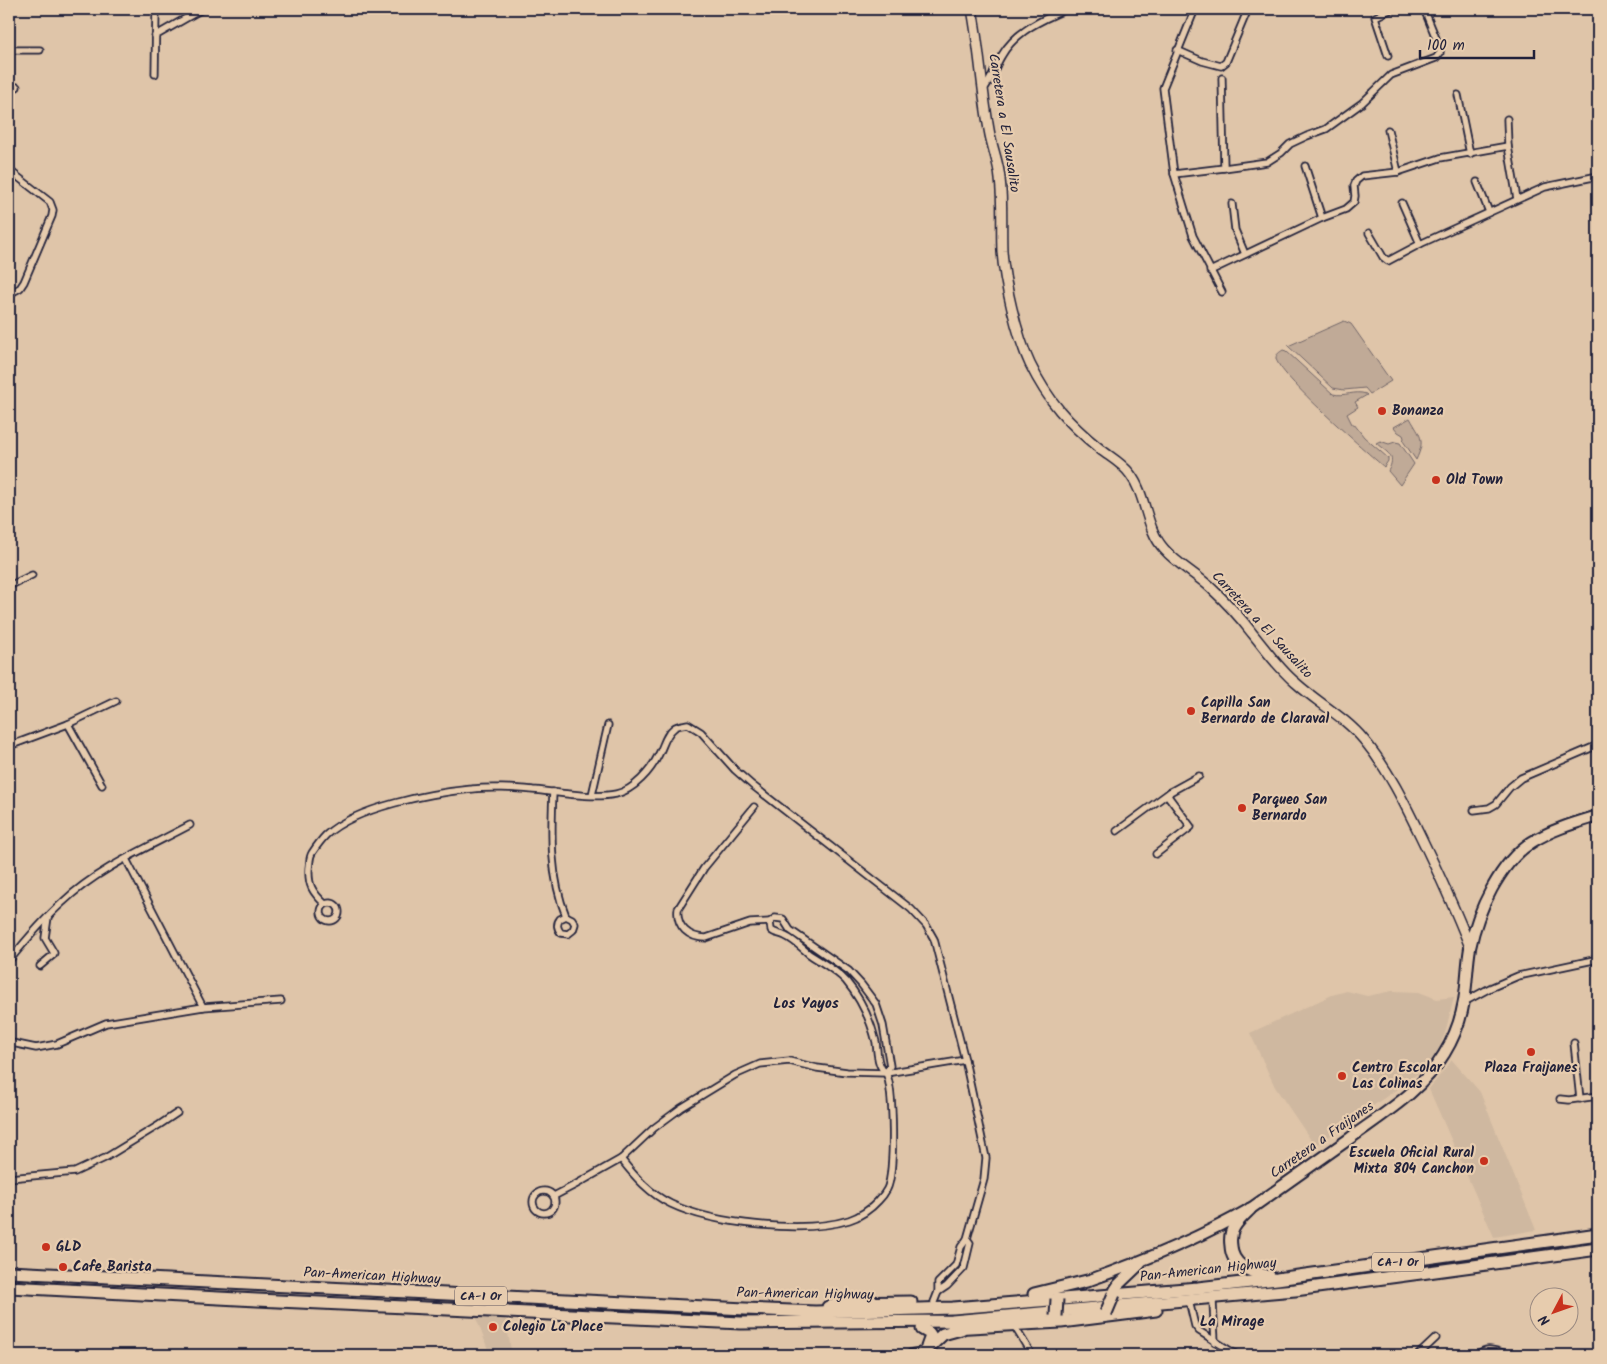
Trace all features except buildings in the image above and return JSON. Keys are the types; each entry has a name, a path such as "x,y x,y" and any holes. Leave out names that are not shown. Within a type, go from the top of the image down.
{"highway":[{"path":"1250,1209 1234,1226 1232,1231 1230,1243 1232,1254 1241,1266 1250,1271 1277,1279"},
{"name":"Pan-American Highway","path":"9,1272 815,1312 953,1308 1198,1288 1277,1279 1598,1234"},
{"name":"Pan-American Highway","path":"9,1287 741,1323 952,1321 1295,1290 1598,1248"},
{"path":"815,1312 843,1302 1034,1294 1060,1296 1277,1279"},
{"path":"1034,1294 1087,1281"},
{"path":"1060,1296 1087,1281"},
{"path":"779,1323 797,1327 922,1330 965,1328 1105,1315 1295,1290"},
{"path":"1105,1315 1115,1292"},
{"path":"1058,1319 1060,1296"},
{"path":"921,1355 943,1334 965,1328"},
{"path":"921,1355 931,1336 922,1330"}],"main road":[{"name":"Carretera a Fraijanes","path":"1087,1281 1143,1261 1206,1233 1250,1209 1402,1100 1428,1076 1444,1054 1454,1035 1464,1002 1470,947 1487,898 1501,874 1516,856 1530,844 1569,824 1598,816"},
{"name":"Carretera a Fraijanes","path":"1115,1292 1119,1284 1143,1261"}],"street":[{"path":"155,74 156,9"},
{"path":"155,36 202,9"},
{"path":"972,9 975,20"},
{"name":"Carretera a El Sausalito","path":"978,9 975,20 983,89 990,135 1000,176 1003,206 1002,252 1007,284 1018,328 1029,361 1045,392 1072,424 1128,471 1143,498 1154,534 1172,558 1212,589 1250,630 1284,672 1344,720 1360,735 1383,763 1438,871 1470,947"},
{"path":"983,89 988,84 1003,54 1016,39 1046,18 1067,9"},
{"path":"1195,9 1163,88 1174,174 1193,236 1222,292"},
{"path":"1177,50 1202,61 1221,66 1226,62 1248,9"},
{"path":"1388,56 1375,17 1392,9"},
{"path":"1174,174 1267,162 1281,153 1290,144 1326,129 1362,103 1391,74 1436,58 1440,53 1440,48 1424,9"},
{"path":"9,50 40,50"},
{"path":"1222,78 1224,168"},
{"path":"9,86 17,87"},
{"path":"1458,94 1470,154"},
{"path":"1507,119 1508,146 1517,199"},
{"path":"1388,130 1398,172"},
{"path":"1210,271 1322,218 1346,210 1354,202 1354,186 1356,181 1362,176 1398,172 1440,158 1508,146"},
{"path":"1304,166 1322,218"},
{"path":"9,170 50,202 53,210 24,282 20,288 9,294"},
{"path":"1370,233 1383,257 1388,261 1420,244 1545,187 1598,176"},
{"path":"1477,182 1489,212"},
{"path":"1402,203 1420,244"},
{"path":"1232,204 1235,230 1245,254"},
{"path":"9,586 32,575"},
{"path":"9,746 68,724 116,701"},
{"path":"68,724 102,785"},
{"path":"325,904 316,896 308,881 310,857 326,835 367,811 474,788 592,795 615,794 627,790 636,784 650,770 666,737 675,727 688,724 701,732 735,770 752,785 910,909 926,925 934,939 986,1158 984,1179 967,1239 970,1243 964,1268 936,1297"},
{"path":"592,795 608,725"},
{"path":"1474,810 1489,808 1496,804 1521,778 1598,744"},
{"path":"1117,831 1170,792 1199,776"},
{"path":"553,792 553,859 559,899 566,916"},
{"path":"1156,854 1191,827 1168,796 1170,792"},
{"path":"754,807 704,868 678,910 677,916 681,926 694,937 706,938 750,923 770,922 774,918 783,919 790,930 849,970 876,1004 883,1025 890,1066 886,1073"},
{"path":"9,961 64,901 99,874 190,825"},
{"path":"126,859 203,1007"},
{"path":"40,966 54,953 44,938 48,917"},
{"path":"621,1159 636,1178 662,1199 689,1211 714,1219 774,1226 814,1226 850,1220 876,1203 888,1188 893,1151 892,1105 886,1073 881,1067 867,1012 844,979 785,936 773,932 770,928 770,922"},
{"path":"1464,1002 1518,976 1598,959"},
{"path":"9,1040 12,1043 36,1048 57,1044 106,1023 142,1016 203,1007 281,1001"},
{"path":"1574,1043 1580,1099"},
{"path":"554,1196 621,1159 654,1128 681,1108 735,1075 760,1064 789,1062 847,1072 886,1073 964,1060"},
{"path":"1560,1099 1569,1100 1598,1096"},
{"path":"9,1178 75,1172 105,1158 177,1113"},
{"path":"1213,1302 1215,1342"},
{"path":"1190,1305 1195,1326 1199,1331 1237,1355"},
{"path":"1013,1324 1032,1355"},
{"path":"1418,1355 1436,1338"},
{"path":"1478,1355 1481,1351 1488,1349 1504,1355"}],"shaded area":[{"path":"1344,321 1351,324 1391,381 1370,394 1365,388 1344,390 1333,388 1288,346"},
{"path":"1283,350 1333,394 1362,393 1367,395 1355,402 1358,407 1347,414 1352,424 1364,437 1388,458 1384,467 1324,413 1291,380 1280,367 1276,358 1277,354"},
{"path":"1410,418 1419,434 1421,442 1416,460 1403,441 1403,435 1394,427"},
{"path":"1380,441 1389,444 1400,443 1414,464 1400,485 1388,471 1391,466 1391,458 1376,443"},
{"name":"Centro Escolar Las Colinas","path":"1347,991 1367,996 1392,991 1419,992 1437,999 1454,997 1445,1033 1438,1051 1426,1067 1315,1146 1275,1087 1250,1033 1332,995"},
{"name":"Escuela Oficial Rural Mixta 804 Canchon","path":"1452,1060 1480,1092 1536,1230 1494,1237 1429,1089"},
{"name":"Colegio La Place","path":"475,1315 505,1317 512,1355 490,1355"}],"place":[{"name":"Bonanza","path":"1382,411"},
{"name":"Old Town","path":"1436,480"},
{"name":"Capilla San Bernardo de Claraval","path":"1191,711"},
{"name":"Parqueo San Bernardo","path":"1242,808"},
{"name":"Plaza Fraijanes","path":"1531,1052"},
{"name":"Centro Escolar Las Colinas","path":"1342,1076"},
{"name":"Escuela Oficial Rural Mixta 804 Canchon","path":"1484,1161"},
{"name":"GLD","path":"46,1247"},
{"name":"Cafe Barista","path":"63,1267"},
{"name":"Colegio La Place","path":"493,1327"}],"district":[{"name":"Los Yayos","path":"806,1004"},
{"name":"La Mirage","path":"1232,1322"}]}
